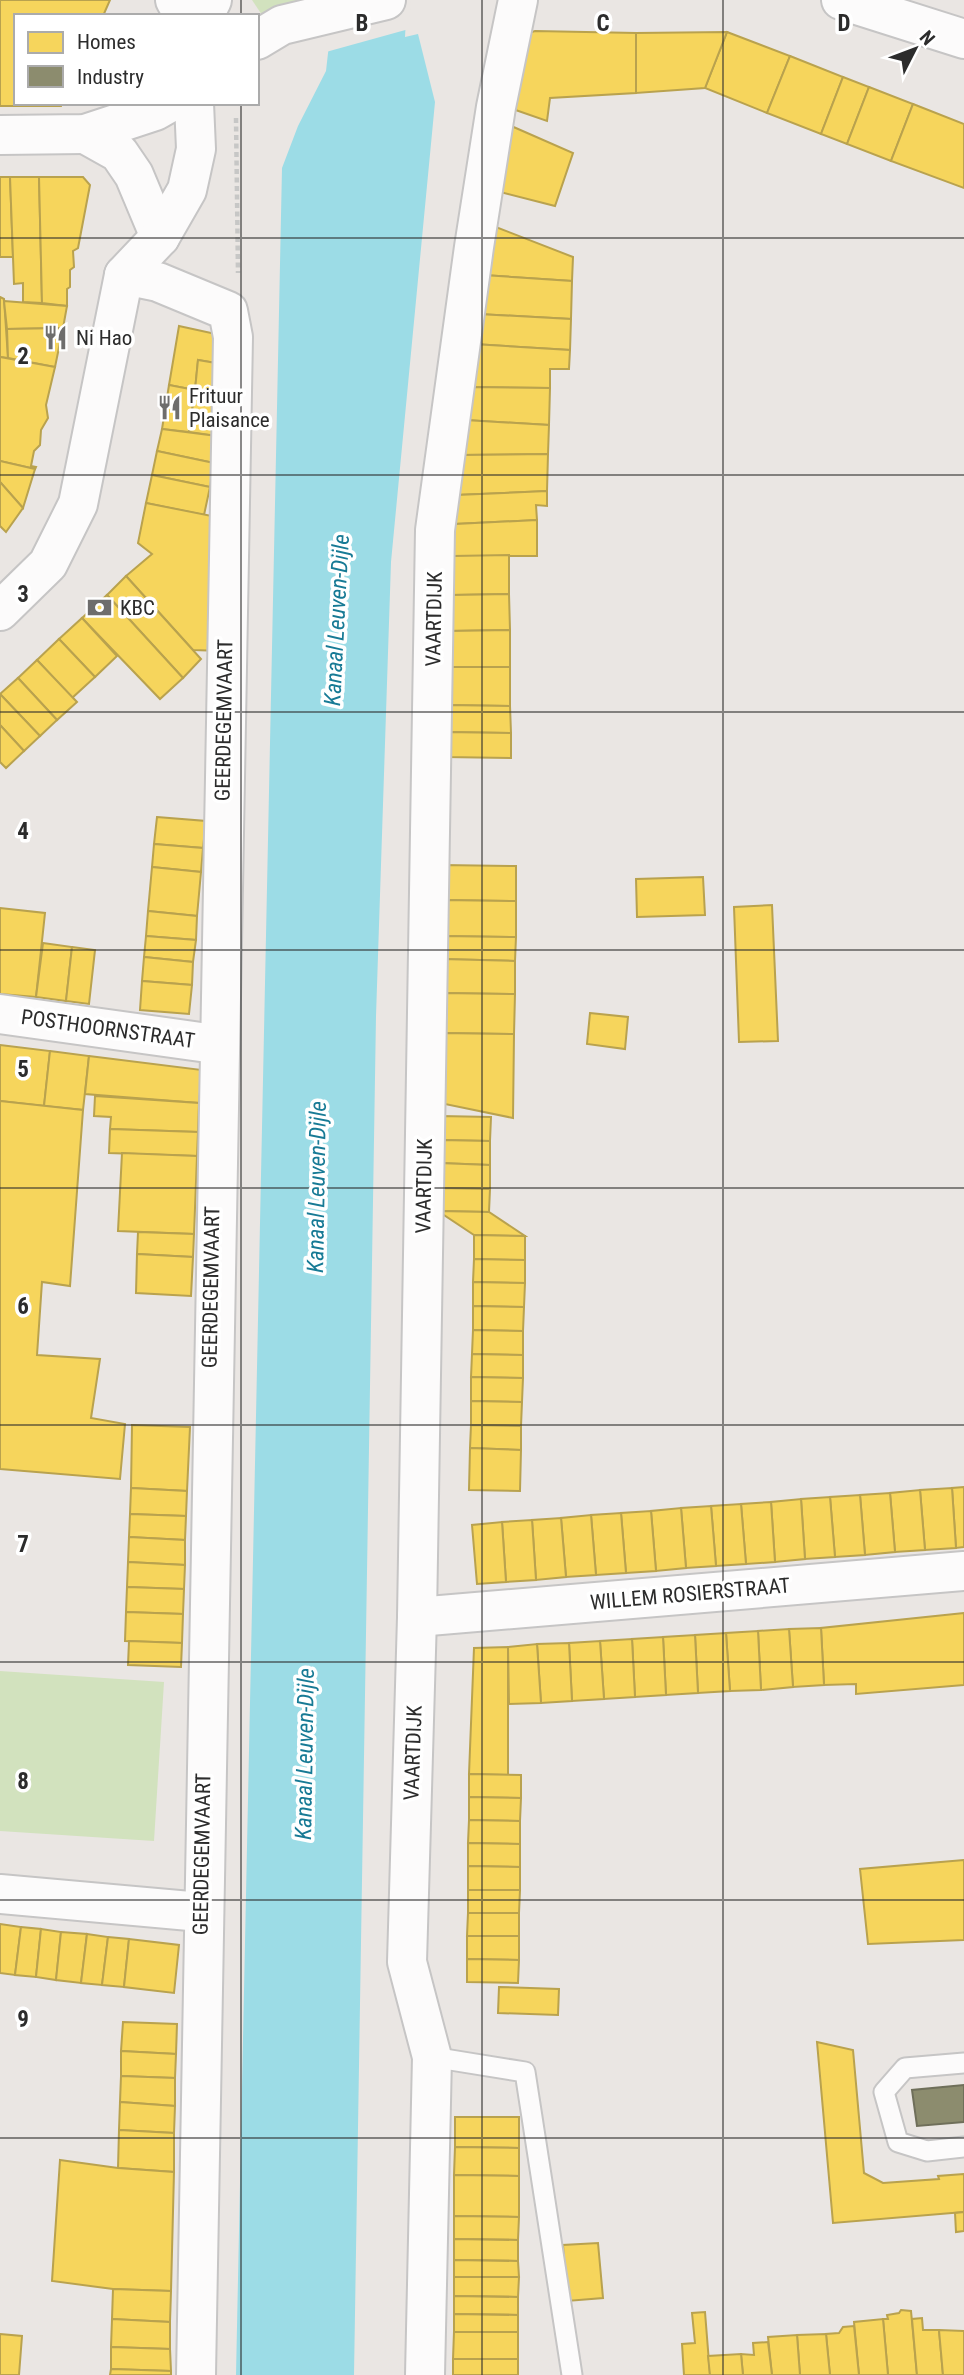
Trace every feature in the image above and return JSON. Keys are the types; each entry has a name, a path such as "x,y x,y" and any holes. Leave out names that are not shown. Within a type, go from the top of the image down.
{"street":[{"path":"259,39 282,25 386,0"},
{"name":"VAARTDIJK","path":"425,2375 432,2057 407,1962 416,1617 435,530 476,234 496,107 518,0"},
{"path":"841,0 964,39"},
{"path":"0,135 85,134 166,105"},
{"path":"0,611 48,564 78,504 124,275 160,237 187,190 196,149 194,105"},
{"path":"85,134 119,153 134,175 160,237"},
{"path":"124,275 158,282 228,311"},
{"name":"GEERDEGEMVAART","path":"196,2375 215,1044 233,337 228,311"},
{"name":"POSTHOORNSTRAAT","path":"0,1014 215,1044"},
{"name":"WILLEM ROSIERSTRAAT","path":"416,1617 964,1571"},
{"path":"0,1894 201,1912"}],"lane":[{"path":"432,2057 525,2072 572,2375"},
{"path":"964,2063 905,2068 884,2092 898,2142 927,2151 964,2147"}],"path":[{"path":"228,311 239,281 238,125"}],"green space":[{"path":"252,0 307,0 262,15"},
{"path":"0,1671 164,1682 154,1841 0,1831"}],"water":[{"name":"Kanaal Leuven-Dijle","path":"334,0 407,0 405,37 418,34 435,102 391,562 376,1016 354,2375 236,2375 282,168 298,126 326,71"}],"pier":[{"path":"330,0 411,0 409,29 326,52"}],"building: Homes":[{"path":"0,0 110,0 104,14 14,14 14,105 61,105 0,106"},
{"path":"535,31 636,33 636,93 550,98 547,121 507,107 522,35"},
{"path":"727,32 790,56 767,113 705,88"},
{"path":"727,32 705,88 636,93 636,33"},
{"path":"790,56 843,77 821,134 767,113"},
{"path":"843,77 869,87 847,144 821,134"},
{"path":"869,87 913,104 891,161 847,144"},
{"path":"913,104 964,124 964,188 891,161"},
{"path":"509,125 573,153 555,206 496,191"},
{"path":"0,177 10,177 13,257 0,257"},
{"path":"10,177 39,177 42,303 23,302 23,283 14,284"},
{"path":"39,177 83,177 90,185 78,248 73,251 74,267 70,270 67,306 42,303"},
{"path":"488,224 573,257 572,281 483,275"},
{"path":"483,275 572,281 571,319 478,314"},
{"path":"0,297 4,299 8,358 0,357"},
{"path":"4,301 67,306 63,328 7,329"},
{"path":"478,314 571,319 570,350 473,344"},
{"path":"179,326 225,336 222,364 198,360 195,390 169,385"},
{"path":"63,328 55,367 8,358 7,329"},
{"path":"473,344 570,350 569,369 550,369 550,388 469,387"},
{"path":"0,357 55,367 46,405 48,418 41,430 40,445 34,451 31,466 36,467 35,469 0,461"},
{"path":"198,360 222,364 220,394 195,390"},
{"path":"169,385 195,390 189,432 162,429"},
{"path":"469,387 550,388 549,425 465,420"},
{"path":"195,390 220,394 217,436 189,432"},
{"path":"465,420 549,425 548,454 461,455"},
{"path":"162,429 217,436 214,463 157,451"},
{"path":"157,451 214,463 210,487 152,475"},
{"path":"548,454 547,491 456,495 461,455"},
{"path":"0,461 35,469 23,508 0,482"},
{"path":"152,475 210,487 204,515 146,503"},
{"path":"0,482 23,508 6,532 0,526"},
{"path":"547,491 547,506 536,505 537,520 455,524 456,495"},
{"path":"146,503 227,519 222,651 193,650 126,576 152,554 138,543"},
{"path":"537,520 537,556 453,556 455,524"},
{"path":"509,555 509,594 452,595 453,556"},
{"path":"126,576 201,659 183,678 107,595"},
{"path":"509,594 510,630 449,631 452,595"},
{"path":"107,595 183,678 160,699 82,618"},
{"path":"82,618 117,656 95,677 59,639"},
{"path":"510,630 510,667 449,667 449,631"},
{"path":"59,639 95,677 72,698 37,660"},
{"path":"37,660 77,702 57,720 18,678"},
{"path":"449,667 510,667 510,706 447,705"},
{"path":"18,678 57,720 40,736 0,694"},
{"path":"0,694 40,736 24,751 0,725"},
{"path":"447,705 510,706 511,733 445,732"},
{"path":"0,725 24,751 6,768 0,762"},
{"path":"445,732 511,733 511,758 445,757"},
{"path":"157,817 206,821 203,848 154,844"},
{"path":"154,844 203,848 201,872 152,867"},
{"path":"442,865 516,866 516,901 442,900"},
{"path":"152,867 201,872 197,916 148,911"},
{"path":"703,877 705,915 637,917 636,879"},
{"path":"442,900 516,901 516,937 442,936"},
{"path":"772,905 778,1041 739,1042 734,907"},
{"path":"0,908 45,913 36,997 0,994"},
{"path":"148,911 197,916 196,940 146,936"},
{"path":"146,936 196,940 193,962 144,957"},
{"path":"442,936 516,937 515,961 441,959"},
{"path":"43,943 72,947 66,1001 36,997"},
{"path":"72,947 95,950 89,1004 66,1001"},
{"path":"144,957 193,962 192,985 142,981"},
{"path":"441,959 515,961 515,994 441,993"},
{"path":"142,981 192,985 189,1014 140,1010"},
{"path":"441,993 515,994 514,1034 440,1033"},
{"path":"590,1013 628,1017 625,1049 587,1044"},
{"path":"440,1033 514,1034 513,1118 440,1103"},
{"path":"0,1045 50,1051 44,1106 0,1101"},
{"path":"50,1051 89,1056 83,1110 44,1106"},
{"path":"89,1056 202,1070 199,1103 85,1094"},
{"path":"95,1096 199,1103 198,1132 110,1129 111,1117 94,1116"},
{"path":"0,1101 83,1110 70,1286 42,1282 37,1355 100,1359 91,1418 125,1424 120,1479 0,1469"},
{"path":"440,1116 491,1117 490,1141 440,1140"},
{"path":"110,1129 198,1132 197,1156 109,1153"},
{"path":"440,1140 490,1141 490,1165 439,1163"},
{"path":"122,1153 197,1156 194,1234 118,1231"},
{"path":"439,1163 490,1165 490,1189 438,1188"},
{"path":"438,1188 490,1189 489,1212 438,1211"},
{"path":"438,1211 489,1212 525,1236 474,1235"},
{"path":"138,1232 194,1234 193,1257 137,1254"},
{"path":"474,1235 525,1236 525,1260 474,1259"},
{"path":"137,1254 193,1257 191,1296 136,1293"},
{"path":"474,1259 525,1260 525,1283 473,1282"},
{"path":"473,1282 525,1283 524,1307 473,1306"},
{"path":"473,1306 524,1307 523,1331 473,1330"},
{"path":"473,1330 523,1331 523,1355 472,1354"},
{"path":"472,1354 523,1355 523,1378 471,1377"},
{"path":"471,1377 523,1378 522,1402 471,1401"},
{"path":"471,1401 522,1402 521,1426 471,1425"},
{"path":"132,1425 190,1427 187,1491 131,1488"},
{"path":"471,1425 521,1426 521,1450 470,1448"},
{"path":"470,1448 521,1450 520,1491 469,1490"},
{"path":"964,1487 964,1547 956,1548 952,1488"},
{"path":"131,1488 187,1491 186,1516 130,1514"},
{"path":"952,1488 956,1548 925,1550 920,1490"},
{"path":"920,1490 925,1550 895,1552 890,1493"},
{"path":"890,1493 895,1552 865,1555 860,1495"},
{"path":"860,1495 865,1555 835,1557 830,1497"},
{"path":"830,1497 835,1557 805,1559 801,1499"},
{"path":"801,1499 805,1559 775,1562 771,1502"},
{"path":"771,1502 775,1562 746,1564 741,1504"},
{"path":"741,1504 746,1564 716,1566 711,1506"},
{"path":"711,1506 716,1566 686,1568 681,1508"},
{"path":"681,1508 686,1568 656,1571 651,1511"},
{"path":"651,1511 656,1571 626,1573 621,1513"},
{"path":"621,1513 626,1573 596,1575 591,1515"},
{"path":"130,1514 186,1516 185,1540 129,1537"},
{"path":"591,1515 596,1575 566,1577 561,1518"},
{"path":"561,1518 566,1577 536,1580 532,1520"},
{"path":"532,1520 536,1580 506,1582 502,1522"},
{"path":"502,1522 506,1582 477,1584 472,1525"},
{"path":"129,1537 185,1540 185,1565 128,1562"},
{"path":"128,1562 185,1565 184,1589 127,1587"},
{"path":"127,1587 184,1589 183,1614 126,1612"},
{"path":"126,1612 183,1614 182,1643 125,1641"},
{"path":"964,1613 964,1685 856,1694 856,1684 824,1685 821,1628"},
{"path":"821,1628 824,1685 793,1687 789,1629"},
{"path":"789,1629 793,1687 761,1690 758,1631"},
{"path":"758,1631 761,1690 730,1691 726,1633"},
{"path":"726,1633 730,1691 698,1693 695,1635"},
{"path":"695,1635 698,1693 666,1695 663,1637"},
{"path":"663,1637 666,1695 635,1697 632,1639"},
{"path":"632,1639 635,1697 604,1699 600,1641"},
{"path":"129,1641 182,1643 181,1667 128,1665"},
{"path":"600,1641 604,1699 572,1701 569,1643"},
{"path":"569,1643 572,1701 541,1703 537,1644"},
{"path":"537,1644 541,1703 509,1704 508,1647"},
{"path":"508,1647 508,1775 469,1774 474,1648"},
{"path":"469,1774 521,1775 521,1798 469,1797"},
{"path":"469,1797 521,1798 520,1821 469,1820"},
{"path":"469,1820 520,1821 520,1844 468,1843"},
{"path":"468,1843 520,1844 520,1867 468,1866"},
{"path":"964,1860 964,1940 868,1944 860,1869"},
{"path":"468,1866 520,1867 520,1890 468,1890"},
{"path":"468,1890 520,1890 519,1913 468,1913"},
{"path":"468,1913 519,1913 519,1936 467,1936"},
{"path":"0,1924 21,1927 15,1975 0,1973"},
{"path":"21,1927 41,1929 36,1977 15,1975"},
{"path":"41,1929 61,1932 56,1980 36,1977"},
{"path":"61,1932 87,1934 81,1983 56,1980"},
{"path":"87,1934 108,1937 102,1985 81,1983"},
{"path":"467,1936 519,1936 519,1960 467,1959"},
{"path":"108,1937 129,1939 124,1987 102,1985"},
{"path":"129,1939 179,1945 174,1993 124,1987"},
{"path":"467,1959 519,1960 518,1983 467,1982"},
{"path":"499,1987 559,1989 558,2015 498,2013"},
{"path":"123,2022 177,2024 176,2054 121,2051"},
{"path":"817,2042 853,2050 864,2173 883,2183 939,2179 938,2176 964,2174 964,2212 833,2223"},
{"path":"121,2051 176,2054 175,2078 121,2076"},
{"path":"121,2076 175,2078 175,2106 120,2102"},
{"path":"120,2102 175,2106 174,2133 119,2130"},
{"path":"455,2117 519,2117 519,2148 455,2147"},
{"path":"119,2130 174,2133 174,2172 118,2168"},
{"path":"455,2147 519,2148 519,2176 454,2175"},
{"path":"60,2160 174,2172 171,2291 113,2289 52,2281"},
{"path":"454,2175 519,2176 519,2217 454,2216"},
{"path":"964,2212 964,2231 956,2232 955,2213"},
{"path":"454,2216 519,2217 518,2240 454,2239"},
{"path":"454,2239 518,2240 518,2261 454,2260"},
{"path":"598,2243 603,2298 567,2301 563,2245"},
{"path":"454,2260 518,2261 519,2277 454,2277"},
{"path":"454,2277 519,2277 518,2297 454,2296"},
{"path":"113,2289 171,2291 170,2322 112,2319"},
{"path":"454,2296 518,2297 518,2315 454,2314"},
{"path":"901,2310 911,2311 917,2375 888,2375 883,2319 888,2319 887,2315 899,2313"},
{"path":"705,2312 710,2375 684,2375 682,2344 695,2343 692,2313"},
{"path":"454,2314 518,2315 518,2332 454,2332"},
{"path":"922,2318 923,2330 939,2330 943,2375 917,2375 912,2319"},
{"path":"112,2319 170,2322 170,2349 111,2347"},
{"path":"883,2319 888,2375 859,2375 854,2322"},
{"path":"854,2326 859,2375 830,2375 826,2334 839,2333 843,2327"},
{"path":"939,2330 964,2331 964,2375 943,2375"},
{"path":"454,2332 518,2332 518,2359 453,2359"},
{"path":"0,2334 22,2336 19,2375 0,2375"},
{"path":"826,2334 830,2375 800,2375 797,2335"},
{"path":"797,2335 800,2375 772,2375 768,2337"},
{"path":"768,2342 772,2375 743,2375 741,2354 754,2355 753,2343"},
{"path":"111,2347 170,2349 171,2371 111,2369"},
{"path":"741,2354 743,2375 710,2375 708,2356"},
{"path":"453,2359 518,2359 518,2375 453,2375"},
{"path":"111,2369 171,2371 171,2375 110,2375"}],"building: Industry":[{"path":"964,2085 964,2122 917,2126 912,2090"}],"place":[{"name":"Ni Hao","path":"56,338"},
{"name":"Frituur Plaisance","path":"169,408"},
{"name":"KBC","path":"100,608"}]}
